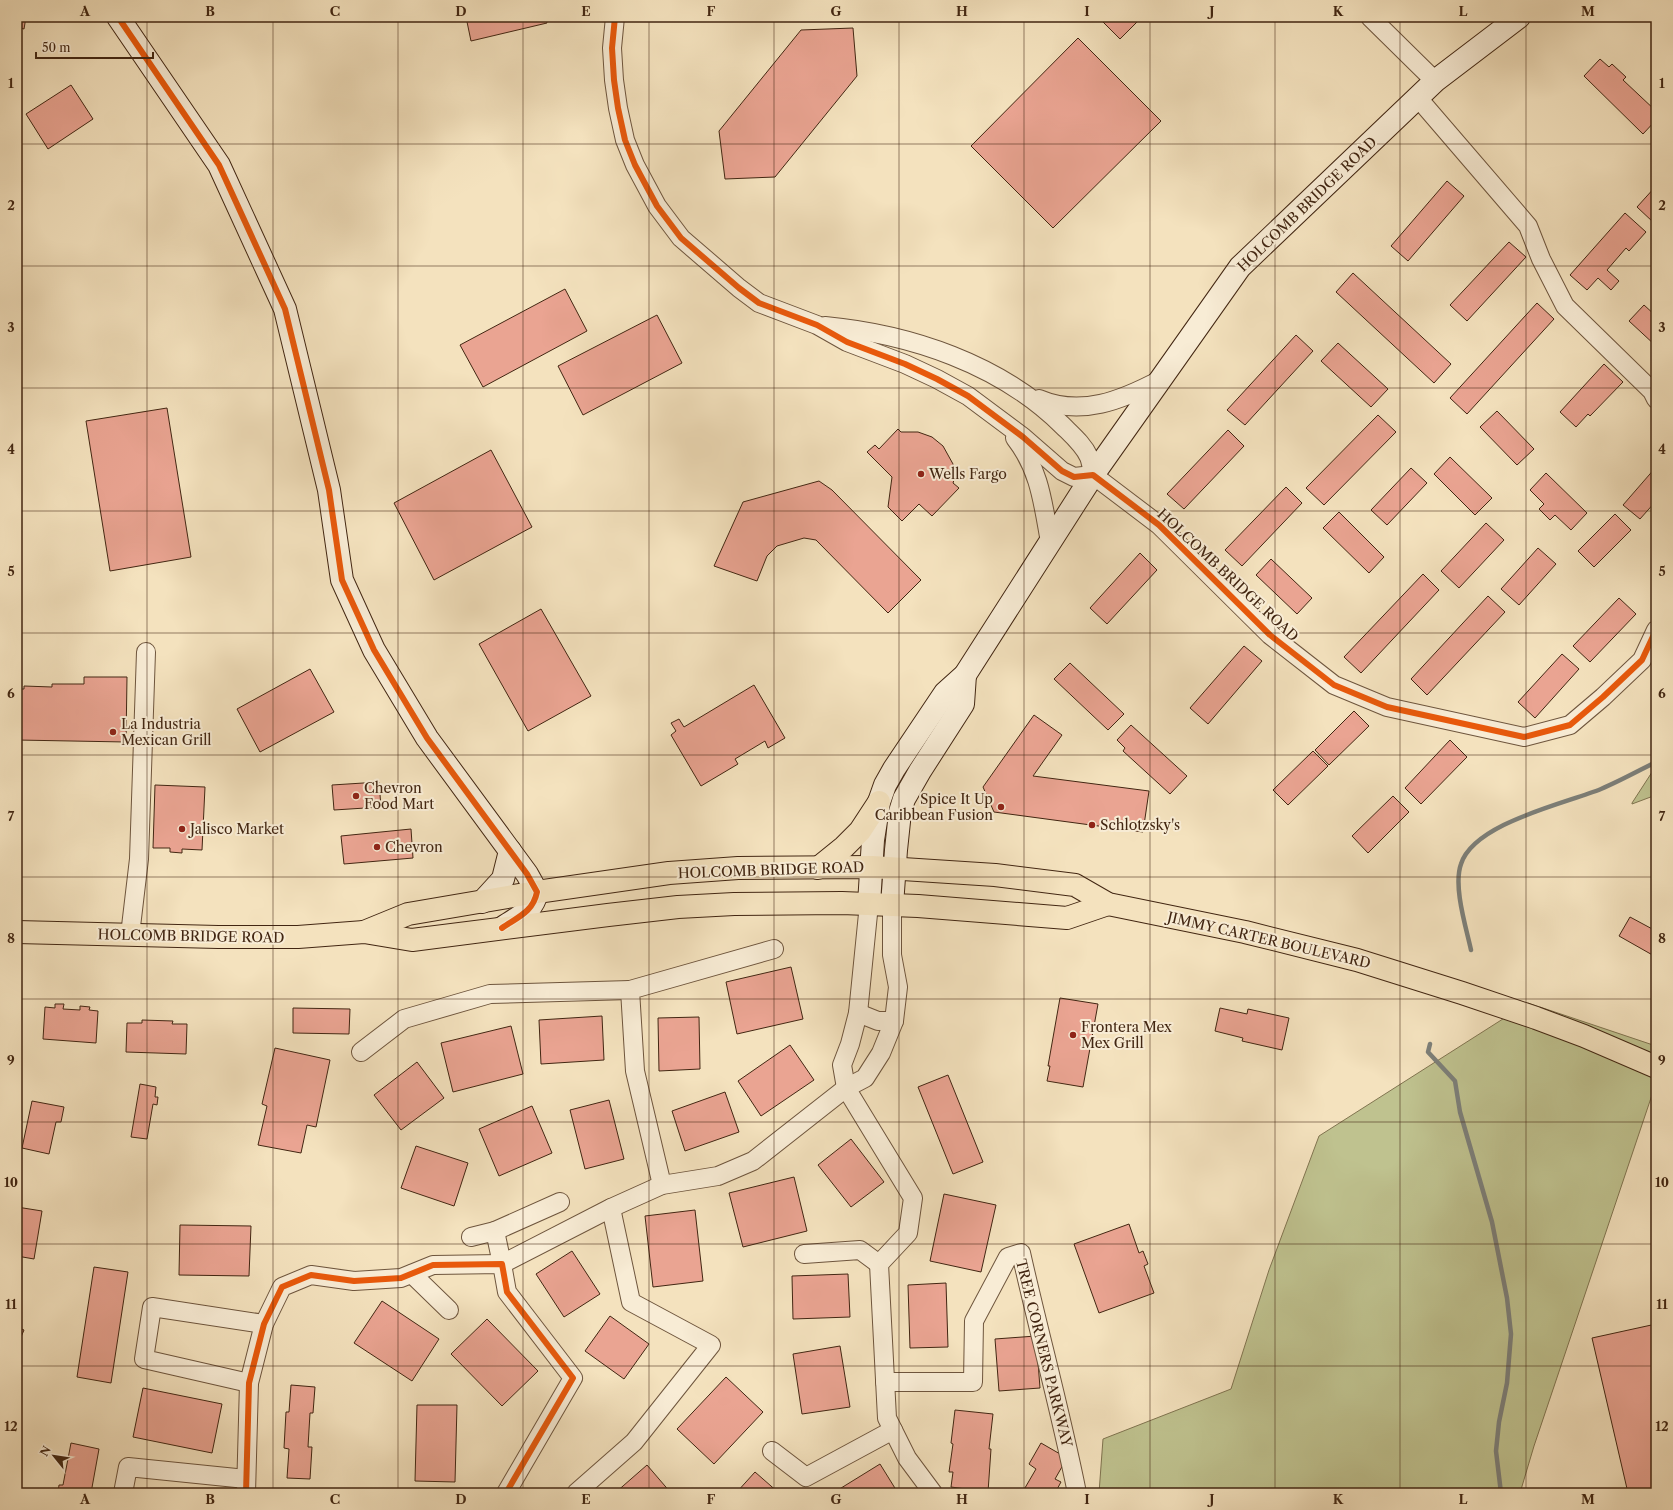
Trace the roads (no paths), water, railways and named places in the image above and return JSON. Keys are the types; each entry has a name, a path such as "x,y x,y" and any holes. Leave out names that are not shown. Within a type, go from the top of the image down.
{"main road":[{"path":"118,17 219,165 285,309 329,490 342,580 374,650 427,738 527,874 537,892 535,902 528,911 502,928"},
{"name":"HOLCOMB BRIDGE ROAD","path":"869,904 873,840 879,802 885,785 894,769 945,692 964,675 1093,475 1240,267 1435,81 1519,17"},
{"path":"892,905 900,812 904,799 920,771 964,704 964,675"},
{"path":"818,868 844,847 860,831 879,802"},
{"path":"482,902 503,879 510,851"},
{"name":"HOLCOMB BRIDGE ROAD","path":"364,932 408,914 537,892 669,873 738,868 872,867"},
{"name":"JIMMY CARTER BOULEVARD","path":"872,867 996,875 1074,885 1108,904 1245,932 1357,960 1536,1018 1584,1036 1656,1067"},
{"name":"HOLCOMB BRIDGE ROAD","path":"17,932 218,937 298,937 364,932 412,940 678,908 789,903 869,904 977,910 1067,918 1108,904"}],"street":[{"path":"616,17 612,48 614,80 625,140 635,165 657,206 681,238 759,304 816,325 847,342 905,364 937,379 968,396 998,418 1023,437 1062,471 1074,477 1093,475 1089,457 1081,443 1048,411 1016,388"},
{"path":"1370,17 1435,81"},
{"path":"1418,98 1528,226 1565,306 1652,391 1656,399"},
{"path":"816,325 853,329 894,338 950,355 983,370 1016,388 1058,406 1093,406 1131,395 1160,380"},
{"path":"998,418 1026,452 1036,475 1050,542"},
{"name":"HOLCOMB BRIDGE ROAD","path":"1093,475 1159,525 1270,635 1334,685 1387,707 1524,737 1570,725 1603,697 1642,660 1656,630"},
{"path":"130,935 139,859 146,652"},
{"path":"869,904 858,1013 850,1044 842,1065 846,1088 913,1198 908,1233 879,1264 887,1418 907,1458 933,1493"},
{"path":"123,1493 128,1467 246,1486 249,1383 264,1324 282,1287 311,1275 354,1281 401,1278 433,1265 502,1264 611,1208 662,1185 718,1176 754,1161 846,1088 864,1078 881,1053 894,1021 898,987 892,955 892,905"},
{"path":"361,1052 404,1019 490,994 630,990 774,949"},
{"path":"630,990 636,1071 662,1185"},
{"path":"858,1013 878,1021 894,1021"},
{"path":"471,1237 495,1231 560,1202"},
{"path":"576,1493 634,1442 711,1345 631,1302 611,1208"},
{"path":"495,1231 507,1292 573,1378 506,1493"},
{"path":"804,1254 860,1250 879,1264"},
{"name":"TREE CORNERS PARKWAY","path":"885,1382 973,1382 974,1321 1008,1257 1021,1253 1062,1420 1078,1493"},
{"path":"412,1274 449,1310"},
{"path":"249,1383 144,1359 152,1307 264,1324"},
{"path":"772,1451 806,1478 893,1430"}],"waterway":[{"path":"1471,950 1461,907 1458,883 1461,864 1469,850 1483,837 1501,826 1601,789 1656,762"},
{"path":"1430,1044 1428,1052 1455,1081 1460,1112 1492,1222 1507,1298 1511,1334 1507,1383 1499,1422 1496,1451 1501,1493"}],"place":[{"name":"Wells Fargo","path":"921,474"},
{"name":"La Industria Mexican Grill","path":"113,732"},
{"name":"Chevron Food Mart","path":"356,796"},
{"name":"Spice It Up Caribbean Fusion","path":"1001,807"},
{"name":"Schlotzsky's","path":"1092,825"},
{"name":"Jalisco Market","path":"182,829"},
{"name":"Chevron","path":"377,847"},
{"name":"Frontera Mex Mex Grill","path":"1073,1035"}]}
